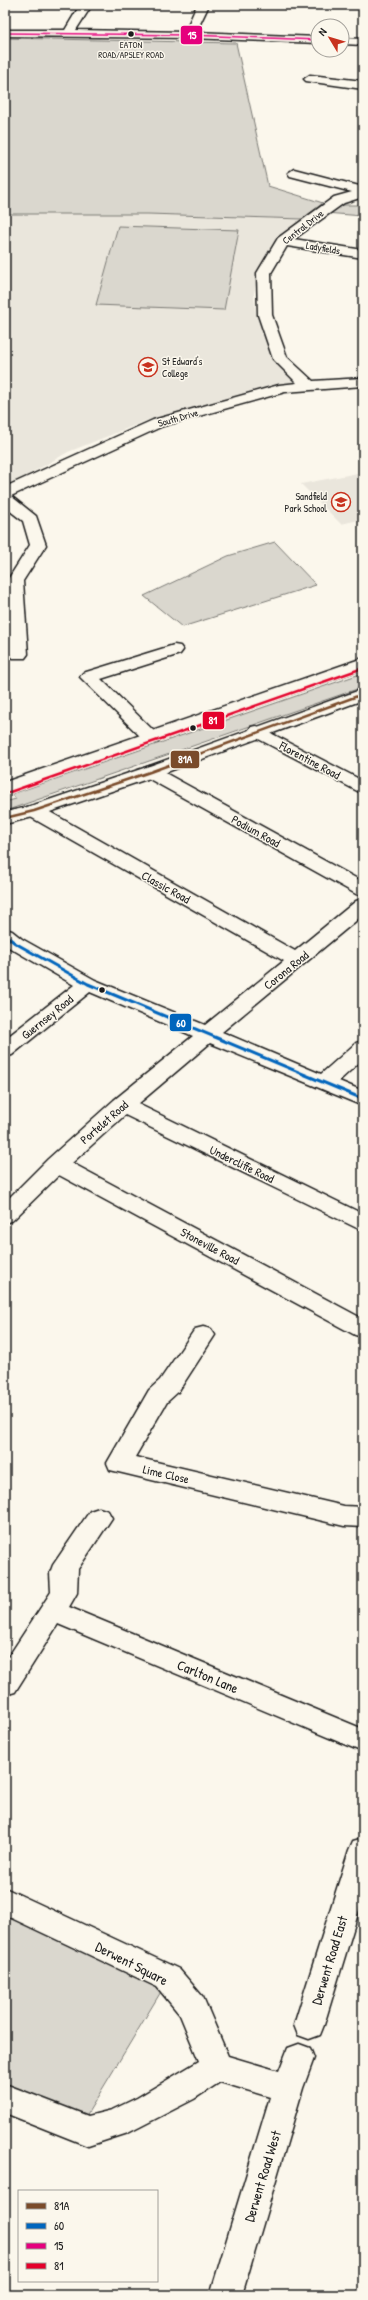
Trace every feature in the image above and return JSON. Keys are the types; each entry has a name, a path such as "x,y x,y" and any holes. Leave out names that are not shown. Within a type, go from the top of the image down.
{"main road":[{"path":"69,33 86,5"},
{"path":"189,35 203,5"},
{"path":"5,33 189,35 310,40"},
{"path":"350,41 363,42"},
{"path":"310,78 363,85"},
{"path":"294,173 363,192"},
{"name":"Central Drive","path":"310,386 280,359 265,315 264,272 283,241 339,200 363,192"},
{"name":"Ladyfields","path":"283,241 363,254"},
{"name":"South Drive","path":"5,493 158,423 284,388 363,382"},
{"path":"5,498 30,519 38,545 15,581 19,654"},
{"path":"152,738 89,677 174,650"},
{"path":"5,788 152,738 363,663"},
{"path":"16,817 150,772 257,731 362,696"},
{"name":"Florentine Road","path":"257,731 363,788"},
{"name":"Podium Road","path":"150,772 363,890"},
{"name":"Classic Road","path":"16,817 79,838 298,961"},
{"name":"Corona Road","path":"207,1034 298,961 363,905"},
{"path":"5,936 88,984 363,1099"},
{"name":"Guernsey Road","path":"5,1050 88,984"},
{"name":"Portelet Road","path":"5,1215 56,1164 122,1105 207,1034"},
{"path":"324,1083 363,1048"},
{"name":"Undercliffe Road","path":"122,1105 363,1223"},
{"name":"Stoneville Road","path":"56,1164 363,1329"},
{"name":"Lime Close","path":"203,1335 169,1386 158,1396 119,1463 344,1516 363,1517"},
{"path":"5,1684 64,1593 63,1573 66,1566 99,1518"},
{"name":"Carlton Lane","path":"53,1611 363,1741"},
{"name":"Derwent Road East","path":"309,2025 363,1850"},
{"name":"Derwent Square","path":"5,1901 168,1978 192,2007 218,2067"},
{"name":"Derwent Road West","path":"226,2295 288,2088 299,2058"},
{"path":"5,2098 88,2131 117,2123 183,2089 218,2067 288,2088"}],"shaded area":[{"path":"5,38 236,43 268,186 323,203 302,219 148,214 5,214"},
{"path":"336,205 363,205 363,216 325,213"},
{"name":"St Edward's College","path":"5,214 148,214 302,219 277,242 259,273 254,293 256,315 262,329 306,384 245,394 148,420 68,452 5,488"},
{"path":"118,226 239,230 224,310 96,305"},
{"name":"Sandfield Park School","path":"363,472 363,519 341,524 301,484"},
{"path":"275,542 316,585 182,627 144,596 228,556"},
{"path":"363,673 363,687 5,811 5,802 16,799 12,794"},
{"path":"5,1912 162,1990 83,2121 5,2088"}],"transit line":[{"name":"15","path":"5,33 189,35 310,40"},
{"name":"81","path":"7,793 363,668"},
{"name":"81A","path":"5,818 34,811 150,772 363,694"},
{"name":"60","path":"5,935 15,943 88,984 363,1099"}],"place":[{"name":"EATON ROAD/APSLEY ROAD","path":"131,34"},
{"name":"St Edward's College","path":"148,367"},
{"name":"Sandfield Park School","path":"341,502"}]}
